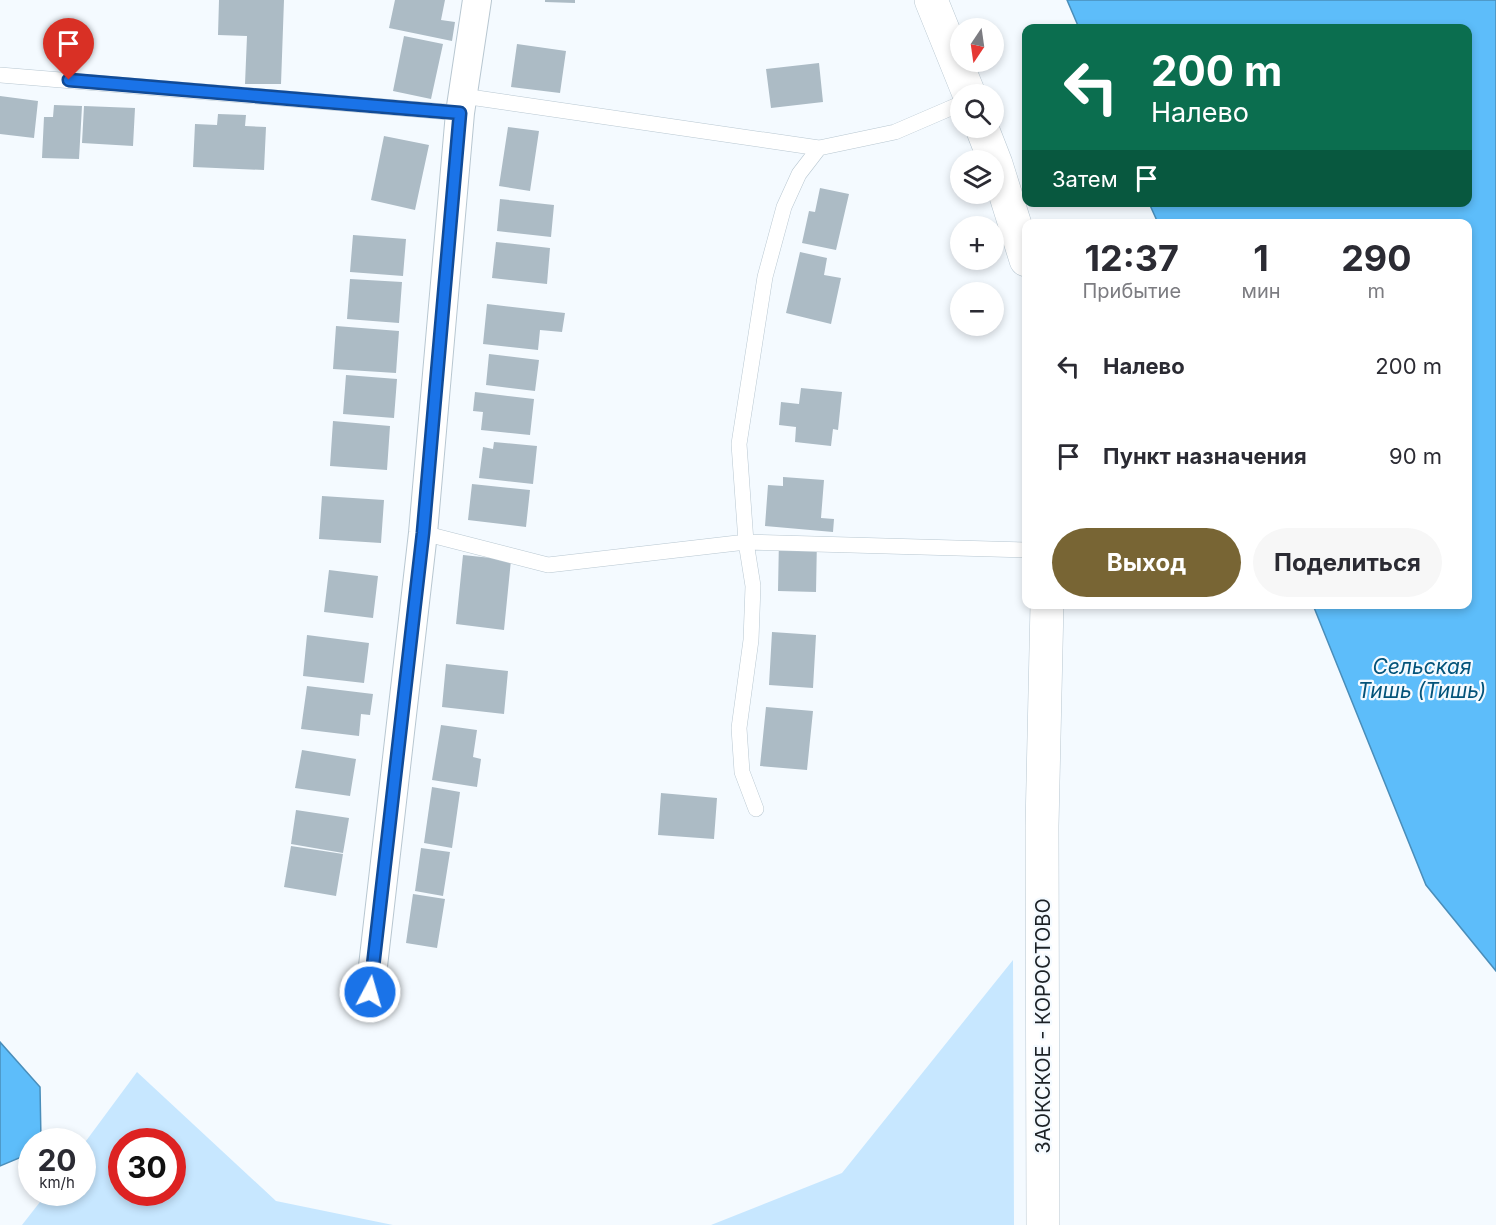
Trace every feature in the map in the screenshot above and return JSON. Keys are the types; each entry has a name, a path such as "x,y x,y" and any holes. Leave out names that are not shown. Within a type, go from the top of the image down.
{"street":[{"path":"370,992 423,533 461,104 477,0"},
{"path":"931,0 965,84"},
{"path":"986,138 1022,247"},
{"name":"ЗАОКСКОЕ - КОРОСТОВО","path":"1043,1225 1042,826 1047,609"}],"lane":[{"path":"0,75 461,104 819,148 895,132 950,108"},
{"path":"756,809 742,772 739,728 751,640 753,586 746,542 739,444 765,278 784,207 799,174 819,148"},
{"path":"423,533 548,565 746,542 1022,550"}],"shaded area":[{"path":"1013,960 1014,1225 711,1225 842,1173"},
{"path":"137,1072 276,1201 393,1225 22,1225 37,1206 96,1206 96,1128"}],"water":[{"name":"Сельская Тишь (Тишь)","path":"1067,0 1496,0 1496,971 1426,885 1315,609 1472,609 1472,219 1156,219 1151,207 1472,207 1472,24 1077,24"},
{"path":"0,1042 40,1087 41,1128 18,1128 18,1158 0,1166"}],"building":[{"path":"219,0 284,0 281,84 245,84 247,36 218,35"},
{"path":"395,0 445,0 441,20 455,22 452,41 389,28"},
{"path":"545,0 575,0 575,3 545,2"},
{"path":"404,36 443,44 431,99 393,91"},
{"path":"517,44 566,51 560,93 511,87"},
{"path":"819,63 823,102 771,108 766,69"},
{"path":"0,96 38,101 34,138 0,134"},
{"path":"54,105 82,106 79,159 42,158 44,117 53,117"},
{"path":"84,106 135,108 133,146 82,143"},
{"path":"218,114 246,115 245,126 266,127 264,170 193,167 195,124 217,125"},
{"path":"508,127 539,131 530,191 499,186"},
{"path":"384,136 429,145 415,210 371,200"},
{"path":"820,188 849,194 836,250 802,243 809,211 815,212"},
{"path":"500,199 554,205 551,237 497,231"},
{"path":"353,235 406,239 403,276 350,272"},
{"path":"496,242 550,248 547,284 492,278"},
{"path":"800,252 827,258 824,275 841,278 831,324 786,313"},
{"path":"350,279 402,282 399,323 347,319"},
{"path":"487,304 565,313 562,332 540,330 538,350 483,344"},
{"path":"336,326 399,331 396,373 333,369"},
{"path":"489,354 539,360 535,391 486,385"},
{"path":"346,375 397,379 394,418 343,414"},
{"path":"801,388 842,392 838,430 833,429 831,446 795,442 796,427 779,425 781,402 799,404"},
{"path":"475,392 534,399 530,435 481,430 483,412 473,411"},
{"path":"333,421 390,426 387,470 330,466"},
{"path":"494,442 537,446 533,484 479,478 483,447 493,449"},
{"path":"783,477 824,480 821,518 834,519 833,532 765,526 768,485 783,486"},
{"path":"472,484 530,490 526,527 468,520"},
{"path":"322,496 384,500 381,543 319,539"},
{"path":"779,538 817,538 816,592 778,591"},
{"path":"463,555 511,560 504,630 456,624"},
{"path":"329,570 378,576 373,618 324,612"},
{"path":"772,632 816,635 813,688 769,685"},
{"path":"307,635 369,643 364,683 303,676"},
{"path":"446,664 508,671 504,714 442,707"},
{"path":"307,686 373,694 370,715 361,714 359,736 301,729"},
{"path":"766,707 813,711 807,770 760,766"},
{"path":"441,725 477,730 473,757 481,759 477,787 432,780"},
{"path":"302,750 356,759 350,796 295,788"},
{"path":"432,787 460,792 452,848 424,843"},
{"path":"661,793 717,798 714,839 658,835"},
{"path":"296,810 349,818 343,853 291,844"},
{"path":"291,846 343,854 336,896 284,887"},
{"path":"421,848 450,852 443,896 415,891"},
{"path":"413,894 445,899 437,948 406,943"}],"route":[{"path":"69,80 460,113 423,533 370,992"}]}
